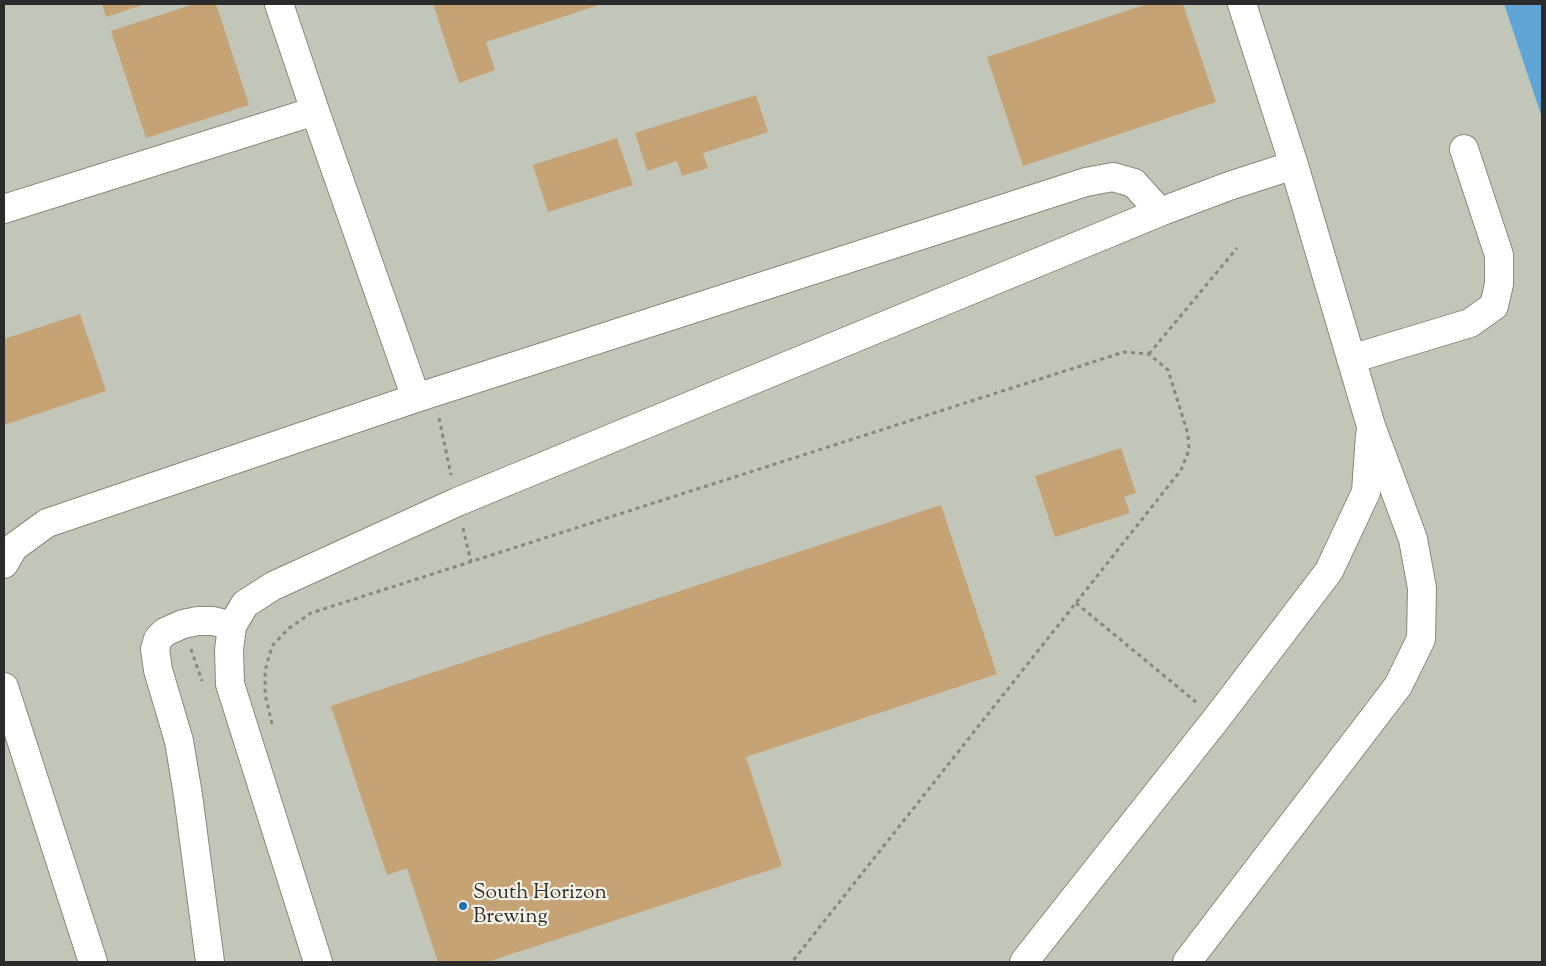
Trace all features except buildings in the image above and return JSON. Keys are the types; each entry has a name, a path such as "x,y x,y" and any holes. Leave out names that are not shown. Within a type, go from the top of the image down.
{"lane":[{"path":"279,4 416,398"},
{"path":"1186,962 1398,686 1421,639 1422,588 1413,539 1370,426 1294,164 1242,4"},
{"path":"4,209 315,111"},
{"path":"1351,359 1470,323 1494,306 1500,284 1499,255 1464,149"},
{"path":"318,962 230,684 229,650 232,626 245,604 273,586 457,502 1160,212 1294,164"},
{"path":"4,564 14,547 47,523 416,398 1086,182 1113,177 1134,183 1160,212"},
{"path":"1024,962 1217,718 1329,571 1366,492 1370,426"},
{"path":"210,962 179,741 158,670 154,649 158,640 165,632 183,624 213,621 232,626"},
{"path":"4,687 93,962"}],"path":[{"path":"1149,354 1237,248"},
{"path":"274,732 266,694 266,671 272,646 288,629 312,614 1124,352 1149,354 1168,370 1188,434 1189,450 1181,470 792,962"},
{"path":"1076,603 1201,706"}],"shaded area":[{"path":"4,4 1504,4 1542,118 1542,962 4,962"}],"water":[{"path":"1504,4 1542,4 1542,118"}],"place":[{"name":"South Horizon Brewing","path":"463,906"}]}
